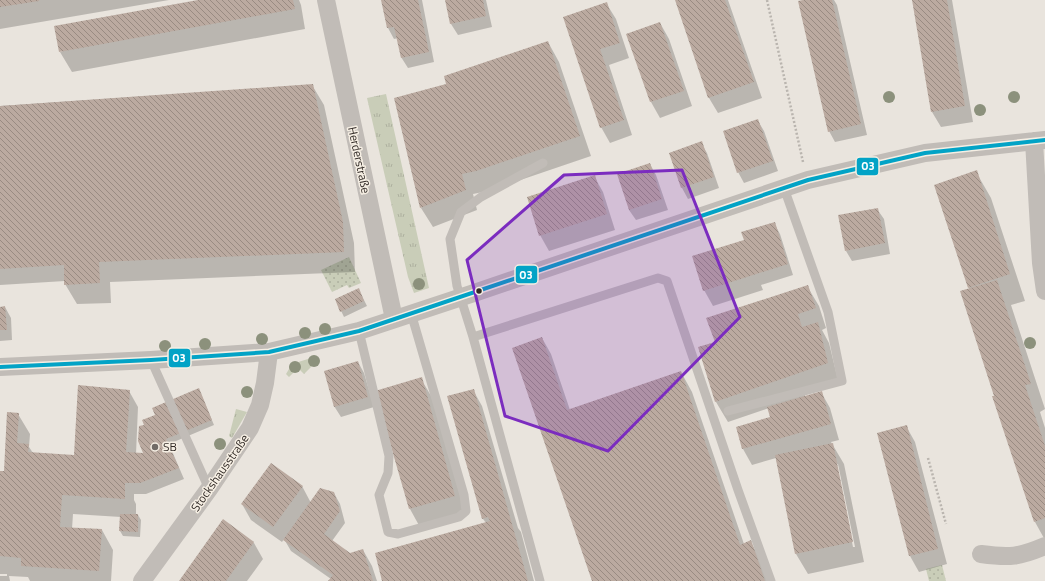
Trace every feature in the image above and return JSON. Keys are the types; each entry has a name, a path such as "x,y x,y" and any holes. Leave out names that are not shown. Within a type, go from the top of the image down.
{"street":[{"name":"Herderstraße","path":"326,0 394,319"},
{"path":"0,367 151,360 269,352 359,330 394,319 808,180 925,153 1040,140 1041,262 1045,291"},
{"name":"Stockshausstraße","path":"142,581 209,489 250,428 260,405 269,352"},
{"path":"981,554 1006,557 1026,554 1045,546"}],"lane":[{"path":"540,581 473,337 456,283 450,239 460,212 481,197 543,162"},
{"path":"728,411 842,381 828,312 784,188"},
{"path":"473,337 658,278 667,281 738,490 771,581"},
{"path":"359,330 389,456 388,473 379,495 388,532 398,534 458,517 466,511 464,495 411,313"},
{"path":"151,360 209,489"}],"path":[{"path":"766,0 803,165"},
{"path":"928,458 946,524"}],"highlighted area":[{"path":"682,170 740,317 608,451 505,416 467,260 564,175"}],"green space":[{"path":"386,94 429,288 414,293 408,277 367,98"},
{"path":"349,257 361,283 349,288 347,285 332,292 321,270"},
{"path":"311,358 313,365 304,374 298,368 289,377 286,374 292,364"},
{"path":"236,409 247,412 232,438 229,436"},
{"path":"942,565 946,581 929,581 926,569"}],"building":[{"path":"0,0 39,0 39,1 0,7"},
{"path":"198,0 293,0 295,9 59,52 54,26"},
{"path":"381,0 418,0 429,52 401,58 394,27 387,28"},
{"path":"445,0 483,0 486,16 450,24"},
{"path":"675,0 725,0 754,82 708,98"},
{"path":"832,0 861,124 828,132 798,1"},
{"path":"912,0 947,0 965,106 931,112"},
{"path":"607,2 620,43 600,49 624,120 600,128 563,17"},
{"path":"660,22 684,91 650,102 626,34"},
{"path":"548,41 580,136 476,171 462,174 466,190 420,208 394,98 446,84 444,76"},
{"path":"313,84 343,222 344,252 99,262 100,283 64,285 64,265 0,269 0,106"},
{"path":"758,119 773,161 737,173 723,131"},
{"path":"702,141 714,177 681,188 669,153"},
{"path":"650,163 662,199 629,210 617,174"},
{"path":"977,170 1010,274 968,288 934,185"},
{"path":"595,175 607,214 539,236 527,197"},
{"path":"878,208 885,243 845,251 838,215"},
{"path":"775,222 788,264 703,291 692,256 744,240 741,232"},
{"path":"997,280 1031,384 1025,385 1045,446 1045,518 1034,522 992,396 994,396 960,291"},
{"path":"808,285 816,308 798,314 802,327 818,322 828,363 715,402 698,347 715,342 706,318"},
{"path":"359,288 364,301 340,312 335,299"},
{"path":"5,306 7,330 0,330 0,307"},
{"path":"542,337 567,410 681,371 740,545 751,540 765,581 592,581 512,348"},
{"path":"358,361 368,397 334,407 324,371"},
{"path":"422,377 455,496 409,509 375,391"},
{"path":"78,385 130,390 126,452 143,453 138,441 139,426 144,425 142,420 155,415 152,408 199,388 212,420 166,439 179,468 140,483 125,483 125,499 62,495 60,527 102,529 99,571 21,566 21,558 0,556 0,471 4,471 7,412 19,413 17,443 29,444 28,452 74,455"},
{"path":"474,389 528,581 382,581 375,553 490,521 488,517 482,519 447,396"},
{"path":"822,391 831,424 742,449 736,427 770,417 767,407"},
{"path":"907,425 938,549 909,556 877,433"},
{"path":"833,443 853,542 795,554 775,455"},
{"path":"271,463 303,486 273,527 241,504"},
{"path":"320,488 334,492 340,511 324,534 350,553 363,549 373,581 328,581 333,575 283,540"},
{"path":"120,514 138,514 138,532 119,531"},
{"path":"223,519 254,542 226,581 179,581"}],"transit line":[{"name":"O3","path":"0,367 151,360 269,352 359,331 808,180 925,153 1045,140"}],"place":[{"name":"SB","path":"155,447"}]}
